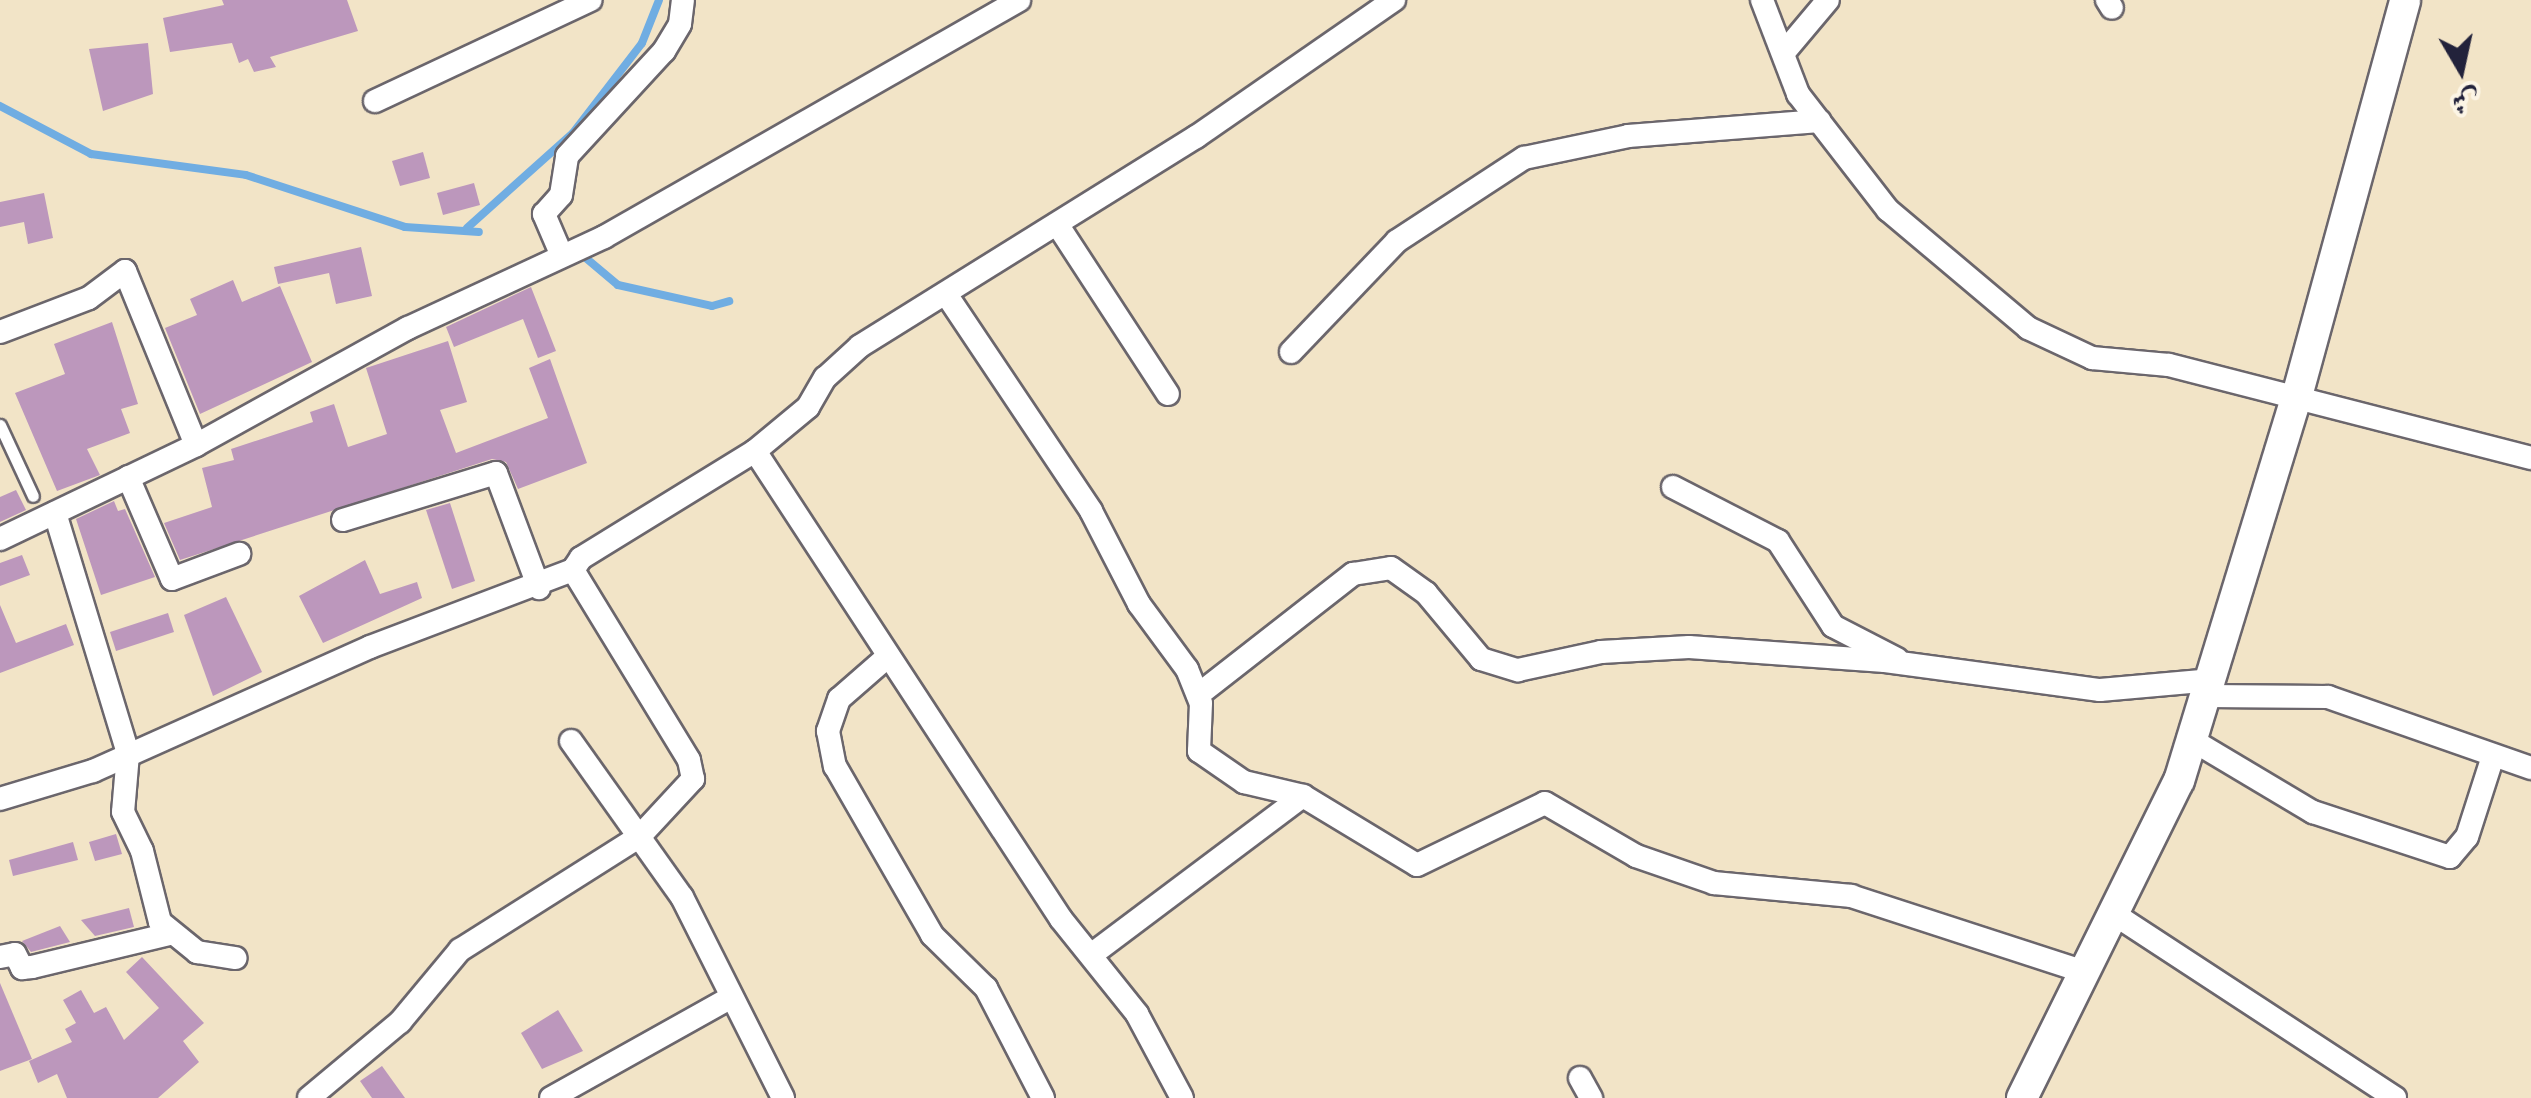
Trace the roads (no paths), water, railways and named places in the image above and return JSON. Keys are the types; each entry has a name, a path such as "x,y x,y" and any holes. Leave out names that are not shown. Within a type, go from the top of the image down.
{"street":[{"path":"375,101 591,0"},
{"path":"562,256 544,214 561,195 568,156 664,51 680,24 683,0"},
{"path":"0,539 196,445 408,328 562,256 731,168 1019,0"},
{"path":"0,799 128,754 370,647 538,588 574,570 581,558 755,451 808,407 825,378 860,346 1057,224 1394,0"},
{"path":"1762,0 1786,50 1798,94 1888,210 2028,328 2092,358 2169,365 2531,458"},
{"path":"1786,50 1828,0"},
{"path":"2022,1098 2114,914 2192,740 2297,396 2405,0"},
{"path":"1291,352 1397,240 1524,158 1628,136 1819,121"},
{"path":"1057,224 1168,394"},
{"path":"0,332 90,298 125,271 196,445"},
{"path":"946,294 1091,511 1139,604 1187,669 1198,695 1199,751 1244,782 1302,796 1417,865 1545,803 1636,856 1714,883 1850,896 2085,972"},
{"path":"755,451 886,658 1091,956 1137,1014 1182,1098"},
{"path":"343,520 496,473 538,588"},
{"path":"128,477 172,579 239,554"},
{"path":"1673,487 1778,540 1833,626 1906,664"},
{"path":"55,513 128,754 123,812 168,934 197,952 236,958"},
{"path":"1198,695 1353,574 1391,568 1426,592 1481,659 1518,670 1601,652 1689,647 1906,664 2100,690 2210,688 2328,697 2531,768"},
{"path":"309,1098 400,1022 460,950 640,836 685,795 693,780 689,760 574,570"},
{"path":"886,658 839,699 828,731 835,766 932,934 986,988 1043,1098"},
{"path":"2192,740 2313,812 2450,857 2467,836 2493,756"},
{"path":"572,741 682,897 783,1098"},
{"path":"1091,956 1302,796"},
{"path":"2114,914 2395,1098"},
{"path":"0,957 16,954 22,968 32,967 168,934"},
{"path":"551,1098 732,996"}],"lane":[{"path":"0,424 33,496"}],"waterway":[{"path":"467,228 573,133 642,43 659,0"},
{"path":"0,106 91,154 246,175 405,227 479,232"},
{"path":"581,254 618,285 712,306 729,301"}]}
